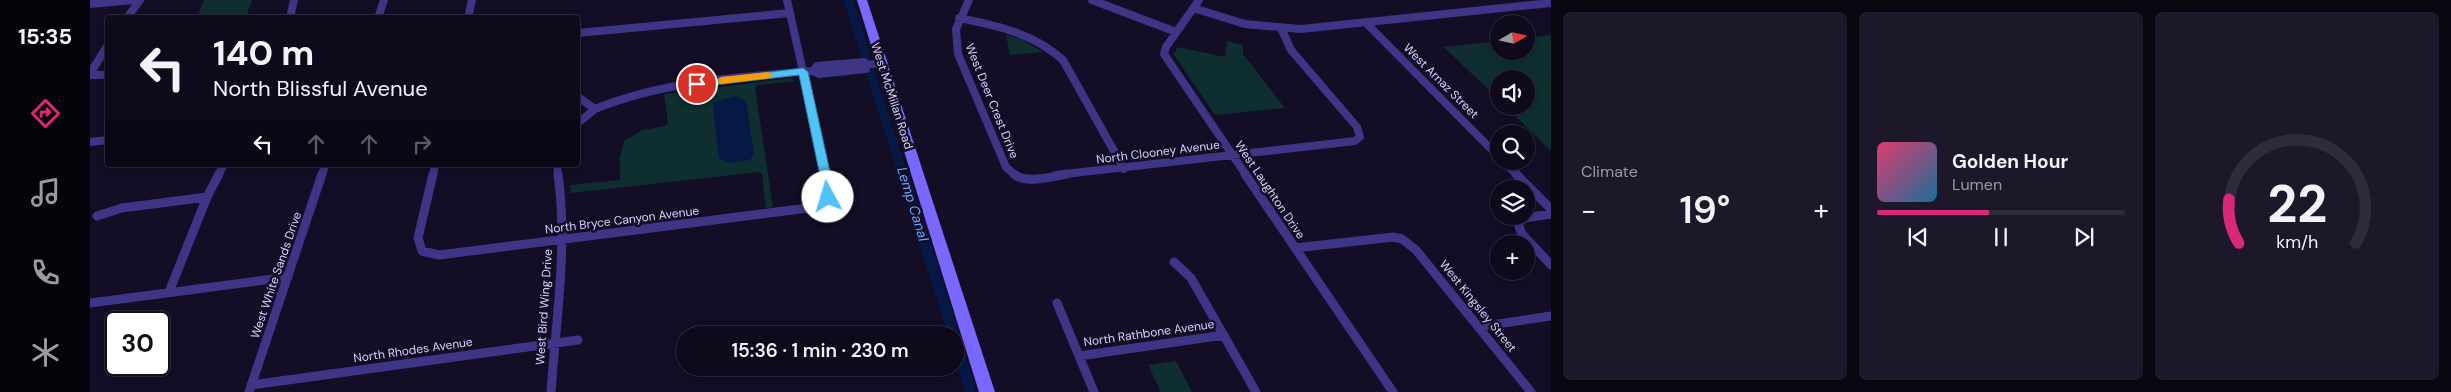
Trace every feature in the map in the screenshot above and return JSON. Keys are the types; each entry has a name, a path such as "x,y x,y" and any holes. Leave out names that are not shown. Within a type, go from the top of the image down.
{"main road":[{"name":"West McMillan Road","path":"862,0 987,392"}],"street":[{"path":"90,4 134,0"},
{"path":"129,15 140,0"},
{"path":"291,15 294,0"},
{"path":"379,15 384,0"},
{"path":"469,15 472,0"},
{"path":"788,0 803,72"},
{"name":"West Deer Crest Drive","path":"969,0 959,18 956,40 958,54 1006,167 1018,178"},
{"path":"1092,0 1176,32"},
{"name":"West Laughton Drive","path":"1199,0 1176,32 1164,54 1393,392"},
{"path":"1193,8 1246,24 1281,28 1325,27 1551,3"},
{"path":"580,33 790,12"},
{"path":"959,18 1022,33 1039,40 1052,49 1063,60 1124,169"},
{"name":"West Arnaz Street","path":"1366,23 1490,148"},
{"name":"North Clooney Avenue","path":"1018,178 1032,179 1124,169 1349,142 1360,137 1357,127 1291,50 1281,28"},
{"path":"105,49 92,67 92,74 105,75"},
{"path":"580,121 595,109 610,102 641,93 714,81 813,71 818,66 864,62 866,65 881,63"},
{"name":"North Bryce Canyon Avenue","path":"435,167 418,238 422,251 440,255 810,209 828,197 829,190 803,72"},
{"path":"580,98 595,109"},
{"path":"90,142 105,140"},
{"path":"169,292 194,234 207,197 223,167"},
{"name":"West White Sands Drive","path":"250,388 324,167"},
{"name":"West Bird Wing Drive","path":"551,392 562,240 562,203 558,167"},
{"path":"1512,170 1551,209"},
{"path":"97,216 122,208 207,197"},
{"path":"1551,214 1524,218 1518,224 1522,234 1551,266"},
{"name":"West Kingsley Street","path":"1295,248 1385,237 1402,239 1416,250 1531,392"},
{"path":"1174,262 1191,278 1256,392"},
{"path":"90,303 288,277"},
{"path":"1057,303 1094,392"},
{"path":"1478,326 1551,316"},
{"name":"North Rathbone Avenue","path":"1079,356 1224,335"},
{"name":"North Rhodes Avenue","path":"250,388 578,340"}],"green space":[{"path":"204,0 252,0 247,15 198,15"},
{"path":"1006,35 1023,40 1043,52 1010,55"},
{"path":"1551,35 1551,151 1535,135 1535,125 1524,125 1514,115 1535,115 1535,70 1490,70 1490,91 1444,47 1490,42 1490,60 1535,60 1535,37"},
{"path":"1227,41 1243,45 1243,54 1285,108 1215,115 1174,55 1177,47 1225,57"},
{"path":"791,78 795,81 758,85 755,88 773,207 766,208 762,174 759,172 571,193 570,185 620,180 620,157 624,141 642,130 665,126 668,123 664,94"},
{"path":"1176,361 1192,392 1161,392 1148,365"}],"water":[{"path":"736,96 746,101 754,154 750,160 729,163 719,158 713,107 714,102"}],"waterway":[{"name":"Lemp Canal","path":"848,0 866,56"},
{"name":"Lemp Canal","path":"871,74 903,175"},
{"name":"Lemp Canal","path":"903,174 951,326"},
{"name":"Lemp Canal","path":"964,369 971,392"}],"slow traffic":[{"path":"721,80 768,75"}],"route":[{"path":"697,84 803,72 829,190 828,197"}]}
